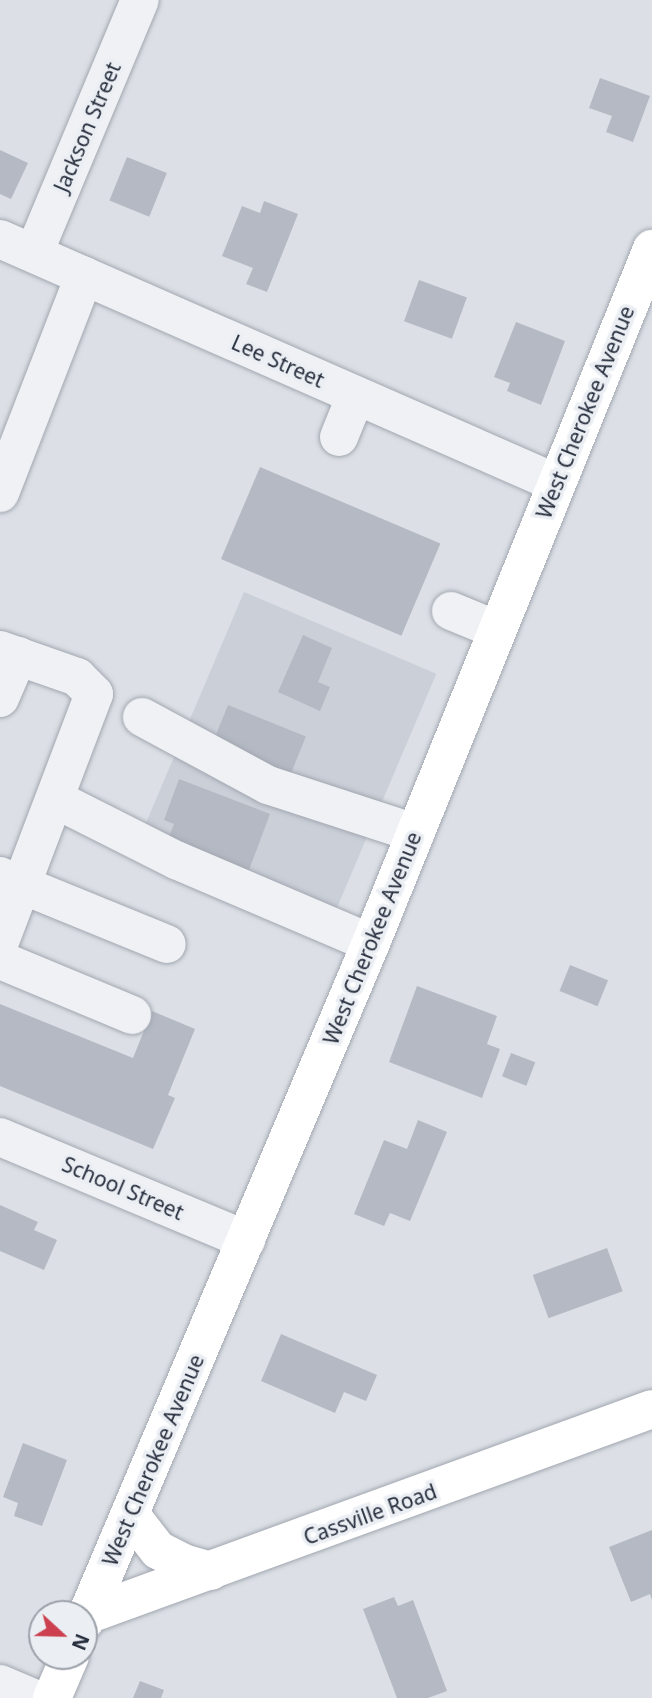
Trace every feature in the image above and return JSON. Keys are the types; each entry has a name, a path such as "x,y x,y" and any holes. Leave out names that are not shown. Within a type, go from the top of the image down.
{"main road":[{"name":"West Cherokee Avenue","path":"93,1600 371,943 652,249"},
{"name":"Cassville Road","path":"98,1614 652,1409"},
{"path":"130,1514 158,1550 183,1563 211,1571"},
{"path":"52,1698 64,1670"}],"street":[{"name":"Jackson Street","path":"17,246 140,0"},
{"name":"Lee Street","path":"17,246 556,483"},
{"path":"0,493 84,276"},
{"path":"340,437 356,396"},
{"path":"451,611 498,630"},
{"path":"0,698 9,653 77,677 94,694 55,799 11,881 0,942"},
{"path":"142,717 268,785 415,833"},
{"path":"55,799 138,841 371,943"},
{"path":"11,881 167,944"},
{"path":"0,960 132,1015"},
{"name":"School Street","path":"0,1137 246,1240"},
{"path":"0,1684 33,1698"}],"shaded area":[{"path":"244,592 436,674 323,941 131,859"}],"building":[{"path":"600,78 650,96 633,142 606,132 612,116 589,108"},
{"path":"0,150 28,163 11,199 0,194"},
{"path":"127,157 167,173 149,217 109,201"},
{"path":"264,201 298,214 267,292 246,284 253,268 222,256 242,206 260,213"},
{"path":"419,280 467,297 452,339 404,321"},
{"path":"516,322 565,341 541,405 507,391 510,383 494,377"},
{"path":"260,467 440,544 401,636 221,559"},
{"path":"303,635 332,648 318,682 330,687 320,711 278,692"},
{"path":"228,705 306,736 289,778 211,747"},
{"path":"179,779 270,814 249,870 168,839 174,824 164,820"},
{"path":"570,965 608,980 598,1006 560,991"},
{"path":"417,986 497,1016 487,1044 500,1049 482,1098 389,1062"},
{"path":"0,1004 133,1058 152,1011 195,1029 168,1095 175,1098 153,1149 0,1086"},
{"path":"511,1053 535,1062 526,1086 502,1076"},
{"path":"418,1120 447,1132 410,1221 390,1213 384,1226 354,1214 384,1140 407,1149"},
{"path":"0,1205 38,1222 34,1230 57,1240 44,1270 0,1251"},
{"path":"607,1248 623,1291 548,1318 533,1275"},
{"path":"281,1334 377,1375 366,1401 344,1392 335,1413 261,1381"},
{"path":"23,1443 67,1460 42,1526 14,1516 18,1503 3,1497"},
{"path":"652,1530 652,1600 650,1594 631,1602 609,1547"},
{"path":"394,1597 398,1606 413,1600 447,1691 428,1698 397,1698 363,1609"},
{"path":"140,1681 164,1690 161,1698 133,1698"}]}
